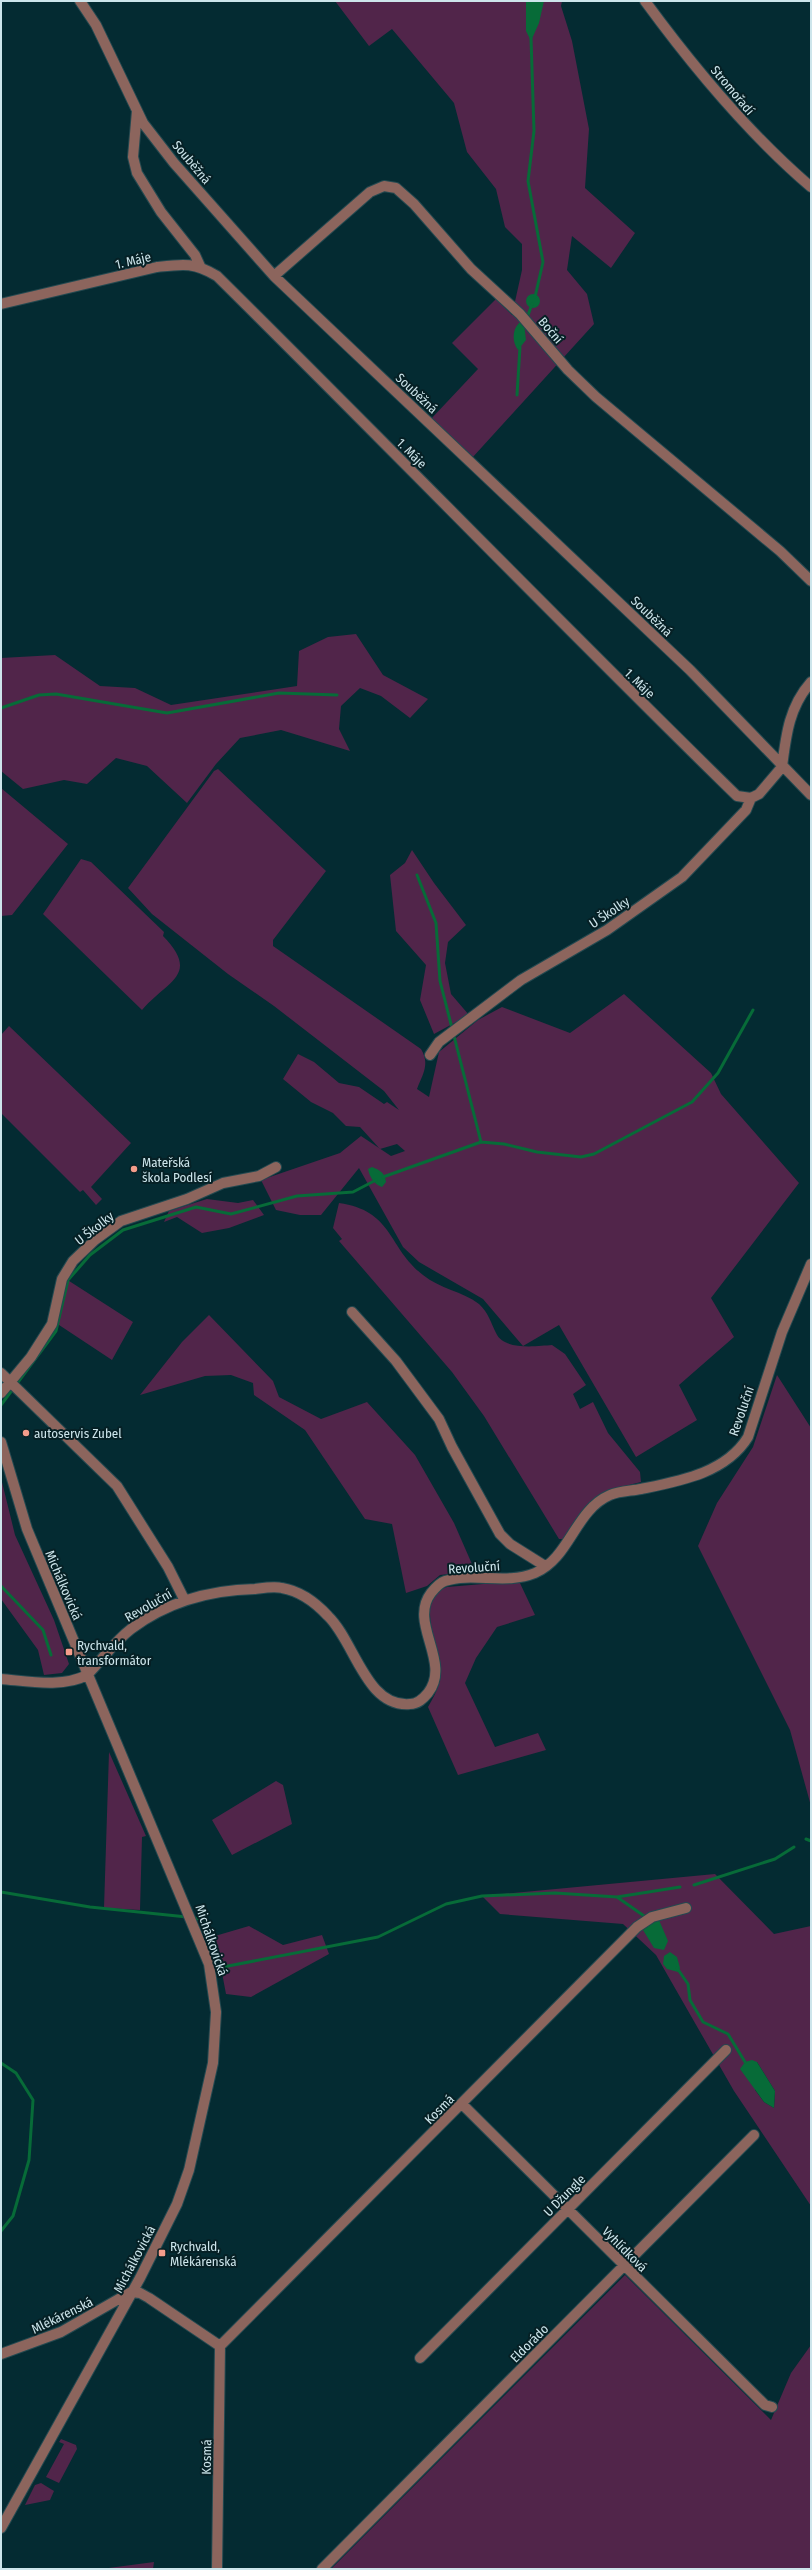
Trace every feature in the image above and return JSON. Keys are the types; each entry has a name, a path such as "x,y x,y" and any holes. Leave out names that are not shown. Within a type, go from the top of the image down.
{"street":[{"name":"Souběžná","path":"80,1 96,25 143,123 174,163 274,276 690,670 782,767"},
{"name":"Stromořadí","path":"645,1 746,125 811,187"},
{"path":"137,111 133,157 137,173 161,212 195,255 200,266"},
{"name":"Boční","path":"274,276 370,192 384,186 396,188 414,204 471,269 520,314 568,370 591,392 780,550 811,581"},
{"name":"1. Máje","path":"1,304 157,267 181,264 200,266 217,276 507,566 569,632 737,796 751,798"},
{"path":"811,682 799,696 787,727 782,767 811,795"},
{"name":"U Školky","path":"430,1055 439,1042 521,980 607,930 682,877 746,810 751,798 759,794 782,767"},
{"name":"U Školky","path":"1,1393 31,1357 52,1324 62,1279 73,1261 95,1240 121,1222 187,1199 223,1183 258,1176 276,1167"},
{"name":"Revoluční","path":"87,1675 131,1629 184,1599 241,1589 281,1588 309,1599 330,1617 346,1639 371,1686 381,1698 410,1704 423,1700 432,1688 434,1659 424,1618 427,1599 436,1586 444,1581 524,1576 545,1566 558,1555 591,1507 610,1495 692,1477 724,1464 741,1450 748,1437 782,1332 811,1264"},
{"path":"352,1312 396,1361 439,1419 452,1447 500,1534 510,1544 545,1566"},
{"path":"1,1373 117,1486 168,1567 184,1599"},
{"name":"Michálkovická","path":"1,1442 27,1529 87,1675 184,1899 209,1964 216,2012 213,2063 188,2170 177,2204 131,2292 1,2528"},
{"path":"1,1679 47,1682 80,1679 87,1675"},
{"name":"Kosmá","path":"217,2569 220,2346 637,1927 652,1917 686,1908"},
{"name":"U Džungle","path":"420,2358 726,2050"},
{"name":"Vyhlídková","path":"462,2104 765,2405 772,2407"},
{"name":"Eldorádo","path":"322,2569 754,2135"},
{"path":"131,2292 140,2293 149,2298 220,2346"},
{"name":"Mlékárenská","path":"1,2354 61,2332 131,2292"}],"shaded area":[{"path":"335,1 562,1 561,6 572,41 589,129 585,188 635,233 611,268 572,236 567,270 587,294 594,324 472,458 431,419 478,369 452,343 496,299 512,315 522,270 522,244 505,227 496,189 467,152 454,103 392,29 369,46"},
{"path":"526,1 544,1 539,23 531,41 526,31"},
{"path":"533,294 538,296 540,301 538,306 533,308 528,306 526,301 528,296"},
{"path":"519,323 524,323 526,340 518,350 514,340 514,333"},
{"path":"356,634 383,675 428,699 410,718 381,696 360,688 341,706 339,729 350,751 281,730 240,738 216,764 187,803 147,766 116,758 87,784 64,780 23,789 1,771 1,658 55,655 100,686 135,688 171,705 297,686 299,651 328,637"},
{"path":"218,769 326,871 273,940 273,946 421,1049 425,1059 425,1069 417,1089 429,1097 439,1052 478,1020 502,1007 570,1033 624,994 711,1073 721,1094 799,1183 711,1298 734,1337 679,1385 697,1420 636,1457 559,1325 523,1346 483,1299 419,1262 403,1247 359,1168 321,1215 300,1215 276,1210 261,1180 340,1153 361,1136 379,1148 360,1127 346,1126 333,1113 311,1102 283,1079 298,1054 314,1062 339,1083 359,1087 384,1104 387,1102 399,1110 384,1091 274,1006 228,974 152,914 128,888 214,771","holes":["397,1144 405,1151 391,1156 380,1149"]},
{"path":"1,788 68,844 12,915 1,916"},
{"path":"412,850 434,883 466,925 448,942 445,963 451,994 469,1015 434,1034 420,1000 426,965 396,931 390,875 405,863"},
{"path":"81,859 91,862 164,932 163,936 174,949 179,960 180,969 176,977 142,1010 43,914"},
{"path":"9,1026 131,1143 91,1187 102,1199 96,1205 83,1190 80,1192 1,1113 1,1035"},
{"path":"372,1167 380,1171 385,1176 386,1182 382,1187 371,1178 368,1169"},
{"path":"207,1199 238,1203 253,1200 264,1215 229,1228 202,1233 177,1217 164,1222 169,1211"},
{"path":"339,1203 357,1207 370,1214 380,1222 402,1253 423,1275 437,1284 465,1296 479,1304 487,1314 500,1339 506,1343 521,1346 552,1345 565,1354 586,1385 573,1394 580,1409 593,1402 608,1433 640,1472 641,1482 613,1490 594,1500 579,1515 563,1539 559,1539 484,1416 452,1372 339,1241 342,1239 333,1228"},
{"path":"66,1279 133,1322 112,1360 56,1323"},
{"path":"209,1315 273,1381 279,1397 321,1419 367,1402 415,1455 454,1523 475,1571 440,1575 427,1586 406,1593 392,1524 365,1519 305,1430 254,1395 253,1383 231,1375 205,1376 140,1395 182,1342"},
{"path":"777,1375 811,1428 811,1806 790,1730 698,1546 717,1503 753,1447"},
{"path":"1,1478 15,1535 54,1620 69,1664 62,1673 44,1675 38,1650 1,1599"},
{"path":"519,1581 535,1615 497,1627 476,1658 465,1683 495,1747 538,1733 546,1750 458,1775 428,1707 435,1695 439,1682 438,1660 431,1622 431,1600 436,1592 447,1587"},
{"path":"109,1752 146,1836 142,1837 140,1910 104,1908"},
{"path":"276,1781 283,1785 292,1824 232,1855 212,1820"},
{"path":"715,1874 774,1934 811,1926 811,2206 734,2091 656,1955 623,1924 500,1914 482,1896","holes":["757,2062 775,2091 774,2108 764,2102 755,2090"]},
{"path":"659,1920 668,1941 664,1950 654,1948 643,1930"},
{"path":"249,1926 283,1945 322,1935 329,1954 251,1997 226,1994 215,1936"},
{"path":"670,1952 677,1957 680,1968 678,1972 667,1969 663,1964 664,1956"},
{"path":"752,2060 757,2062 775,2091 774,2108 764,2102 740,2069 745,2062"},
{"path":"625,2275 771,2420 791,2373 811,2345 811,2569 331,2569"},
{"path":"61,2439 76,2445 77,2449 59,2483 46,2477 64,2444 59,2442"},
{"path":"41,2483 54,2491 50,2500 25,2505 35,2485"},
{"path":"154,2562 153,2569 101,2569"}],"waterway":[{"path":"531,38 534,131 528,181 543,262 535,297"},
{"path":"527,318 532,304"},
{"path":"517,395 520,347"},
{"path":"1,708 39,695 56,694 167,713 279,693 337,695"},
{"path":"417,875 436,923 440,981 481,1142"},
{"path":"383,1177 481,1142 504,1144 537,1152 581,1157 594,1154 692,1102 718,1073 753,1010"},
{"path":"1,1405 56,1331 68,1280 90,1255 123,1230 196,1207 231,1214 297,1196 353,1192 376,1180"},
{"path":"1,1586 43,1630 51,1655"},
{"path":"806,1839 811,1841"},
{"path":"694,1885 775,1859 794,1847"},
{"path":"193,1918 205,1920 223,1967 378,1937 446,1904 482,1896 555,1893 617,1897 680,1887"},
{"path":"1,1892 90,1907 187,1917"},
{"path":"617,1897 647,1918"},
{"path":"677,1968 688,1984 690,2000 703,2022 728,2034 745,2062"},
{"path":"1,2063 16,2073 33,2100 29,2160 13,2216 1,2231"}],"place":[{"name":"Mateřská škola Podlesí","path":"134,1169"},
{"name":"autoservis Zubel","path":"26,1433"},
{"name":"Rychvald, transformátor","path":"69,1652"},
{"name":"Rychvald, Mlékárenská","path":"162,2253"}]}
